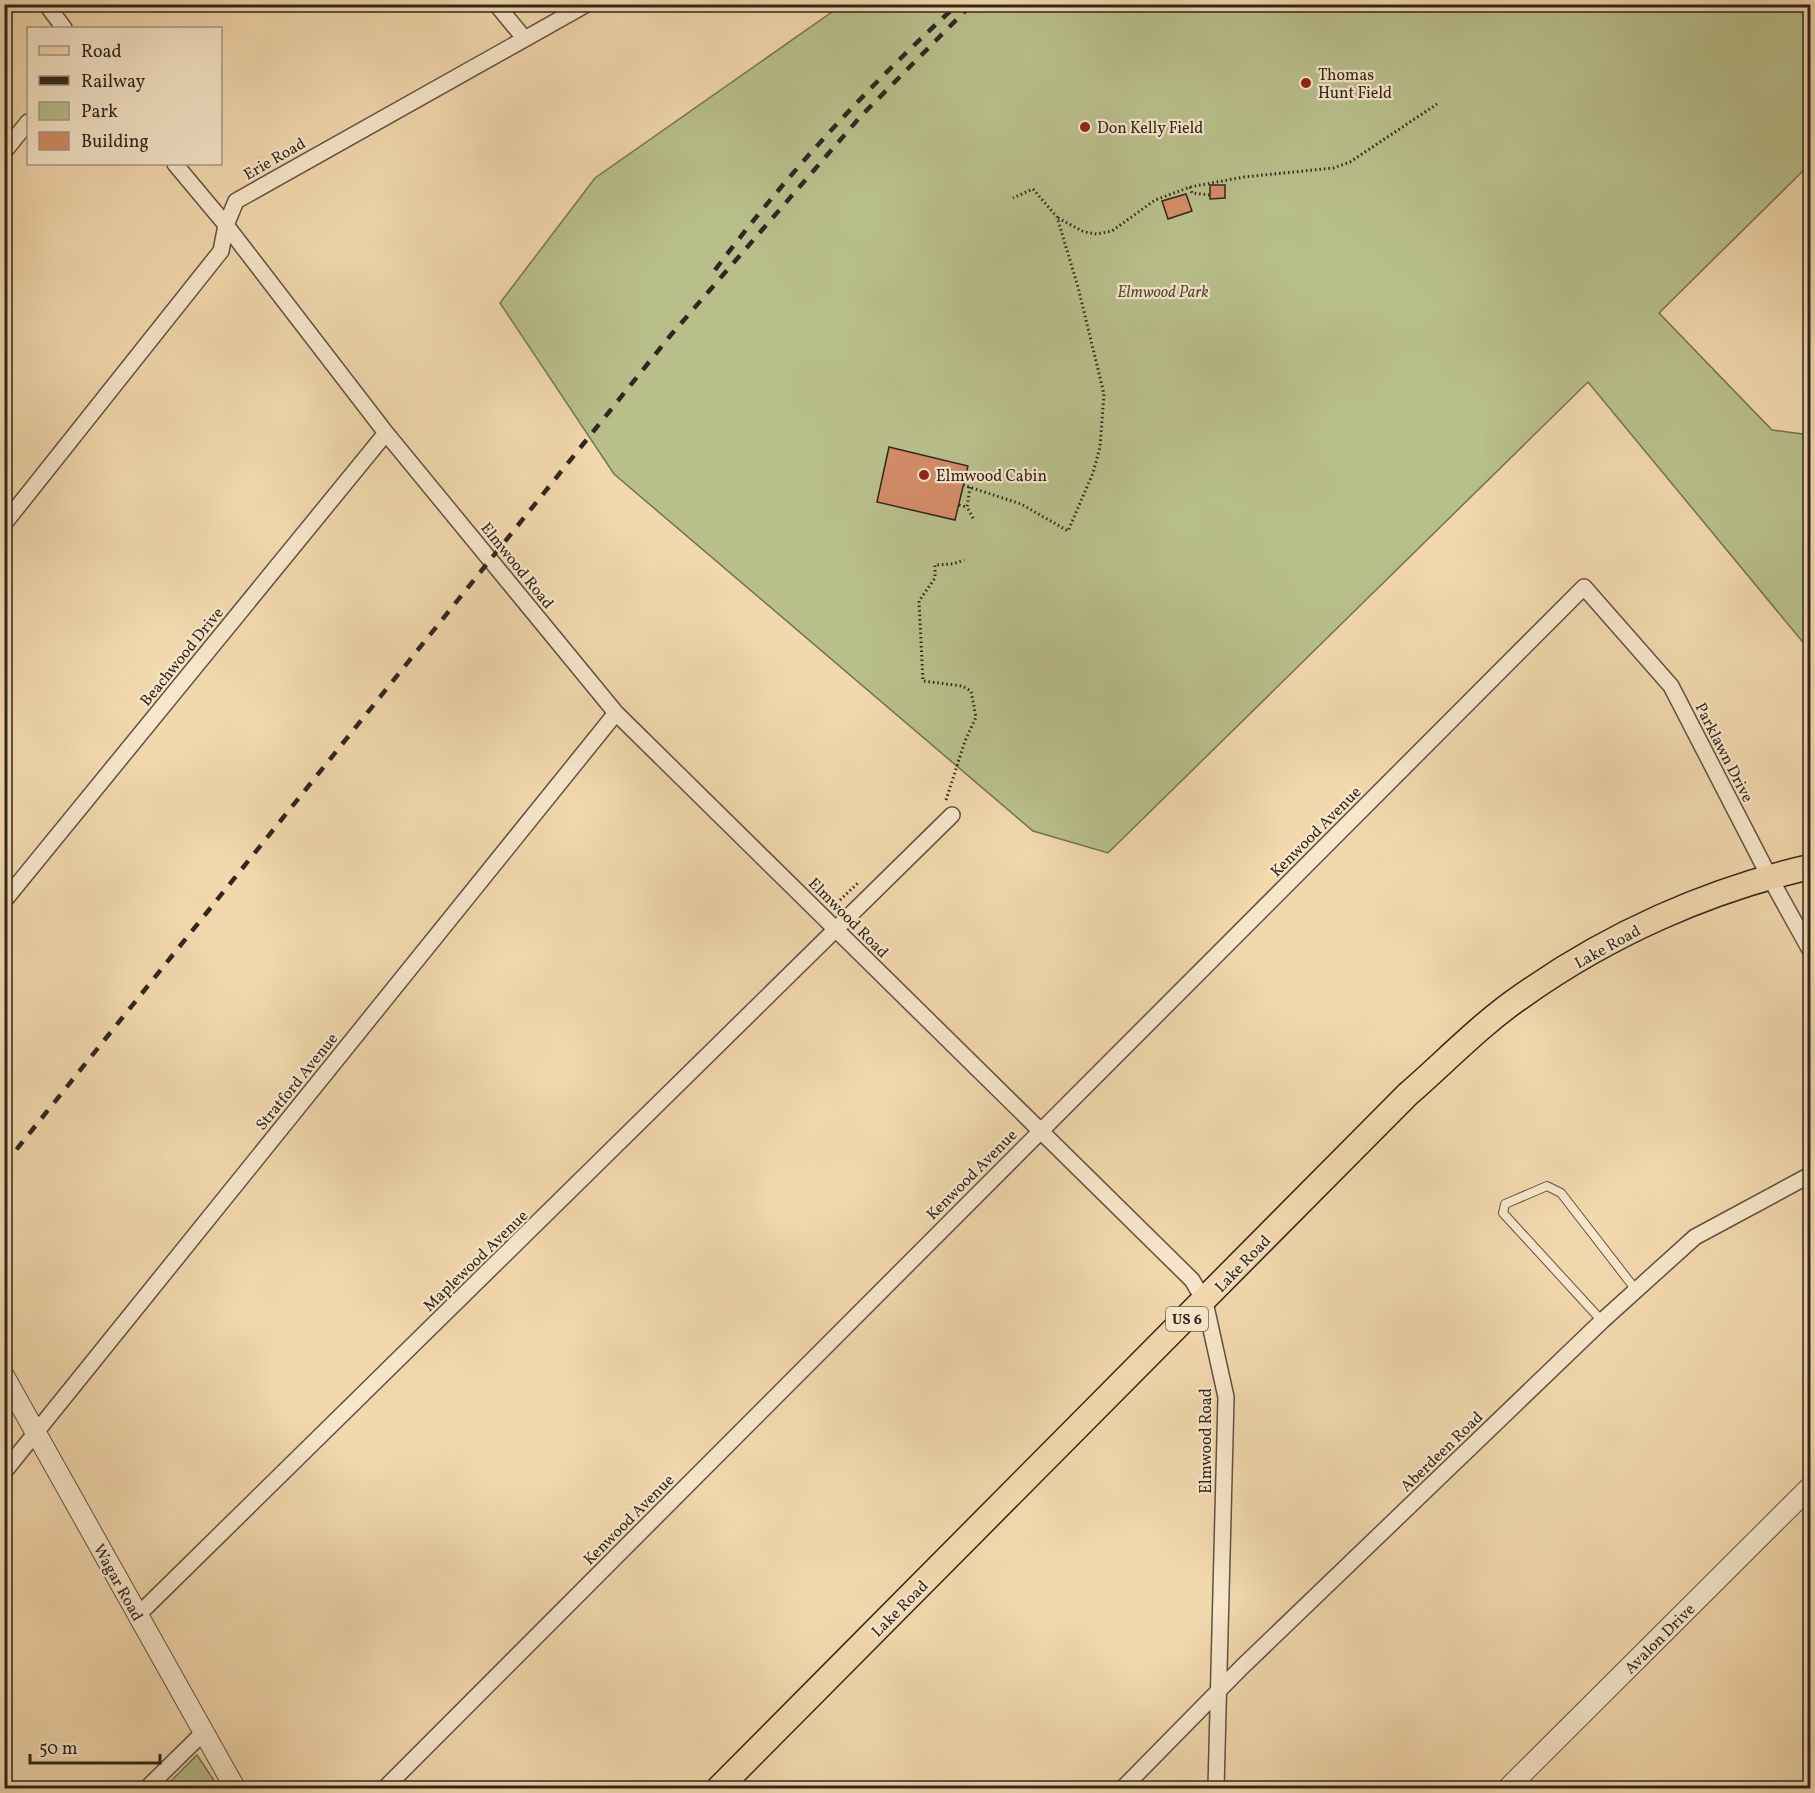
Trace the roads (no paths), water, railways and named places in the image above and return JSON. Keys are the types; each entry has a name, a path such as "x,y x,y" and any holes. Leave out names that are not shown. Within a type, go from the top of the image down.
{"main road":[{"name":"Lake Road","path":"719,1788 1205,1302 1408,1094 1521,997 1583,957 1668,913 1769,876 1810,867"}],"street":[{"path":"46,4 63,27"},
{"path":"496,4 524,38"},
{"name":"Erie Road","path":"4,524 221,251 226,225 236,201 586,4"},
{"path":"4,152 27,123"},
{"name":"Elmwood Road","path":"176,165 226,225 386,433 616,712 1038,1132 1192,1280 1205,1302 1226,1397 1216,1788"},
{"name":"Beachwood Drive","path":"4,902 386,433"},
{"name":"Parklawn Drive","path":"1584,587 1671,686 1769,876 1810,950"},
{"name":"Kenwood Avenue","path":"385,1788 1584,587"},
{"name":"Stratford Avenue","path":"4,1472 616,712"},
{"name":"Maplewood Avenue","path":"138,1615 837,930 947,810"},
{"name":"Aberdeen Road","path":"1123,1788 1218,1692 1602,1321 1695,1237 1810,1175"},
{"name":"Wagar Road","path":"4,1376 235,1788"},
{"name":"Avalon Drive","path":"1508,1788 1810,1487"},
{"path":"147,1788 203,1733"}],"lane":[{"path":"1602,1321 1503,1213 1505,1204 1547,1186 1561,1193 1636,1290"}],"railway":[{"path":"715,270 742,234 830,131 958,4"},
{"path":"4,1165 670,336 861,116 972,4"}],"place":[{"name":"Thomas Hunt Field","path":"1306,83"},
{"name":"Don Kelly Field","path":"1085,127"},
{"name":"Elmwood Cabin","path":"924,475"}],"park label":[{"name":"Elmwood Park","path":"1163,291"}]}
